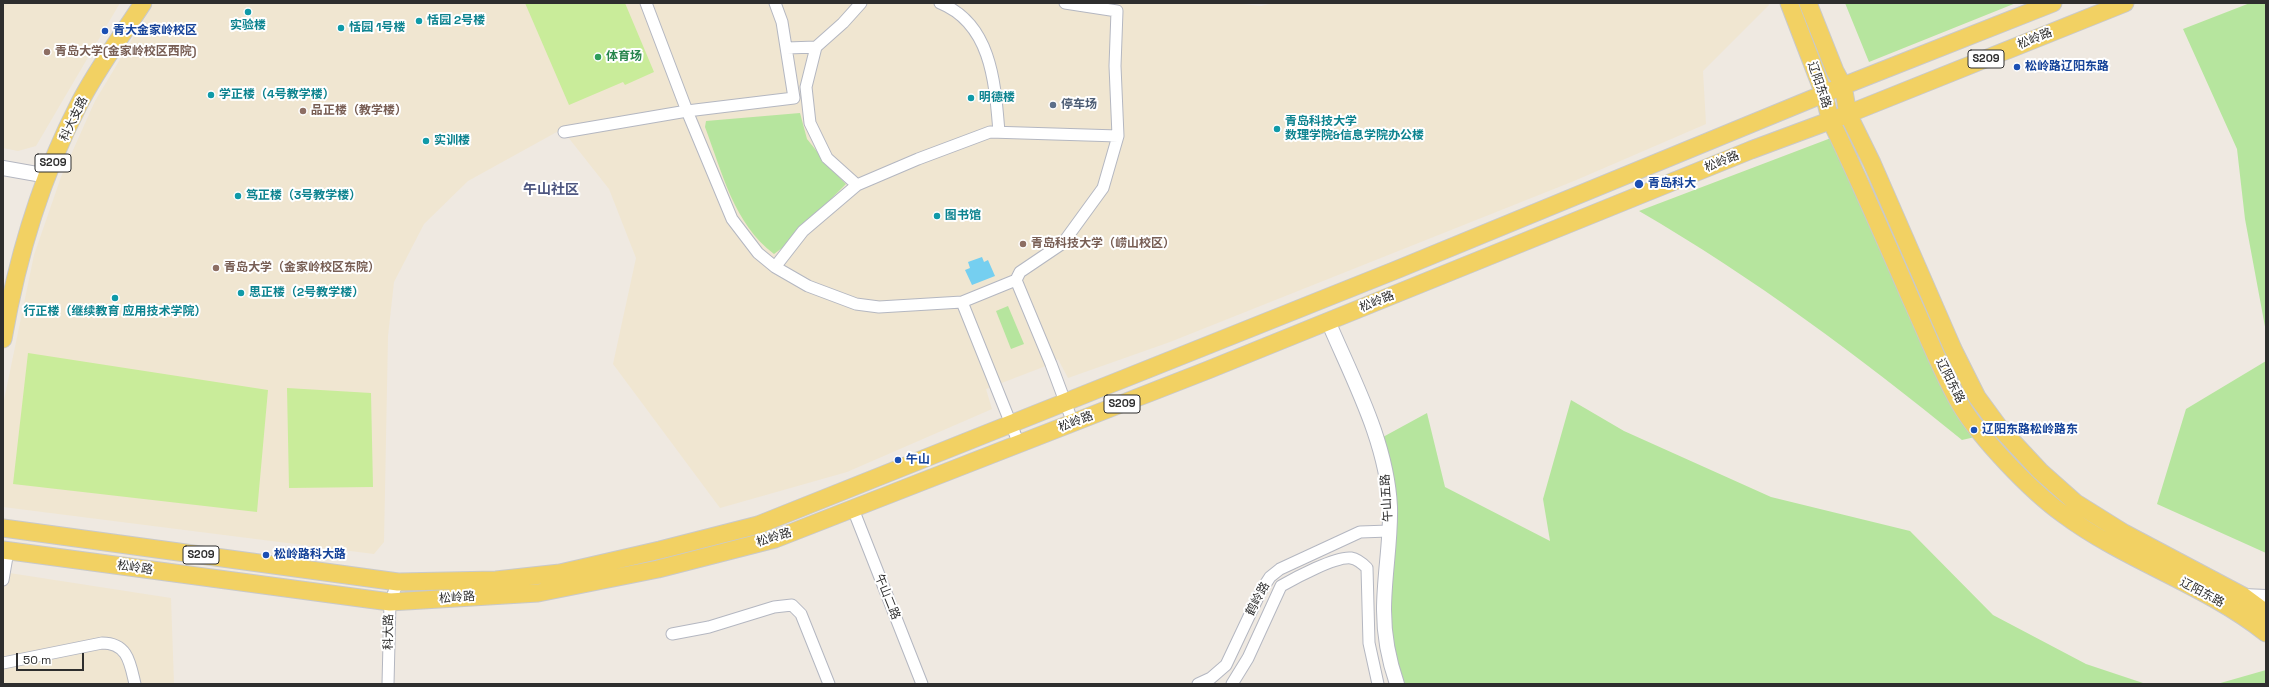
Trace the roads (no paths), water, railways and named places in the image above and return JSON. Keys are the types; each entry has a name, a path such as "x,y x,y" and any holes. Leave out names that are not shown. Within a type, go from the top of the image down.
{"main road":[{"name":"科大支路","path":"3,339 27,235 43,175 70,99 130,3"},
{"name":"科大支路","path":"3,292 18,230 43,175 78,105 143,3"},
{"name":"辽阳东路","path":"1789,3 1824,94 1830,119 1936,356 1961,405 1984,436 2026,481 2063,514 2112,544 2243,615 2266,633"},
{"name":"辽阳东路","path":"1808,3 1835,71 1843,86 1848,114 1872,163 1953,349 1977,397 1999,427 2040,472 2076,503 2124,533 2243,596 2266,613"},
{"name":"松岭路","path":"3,528 398,582 496,580 560,573 758,525 1396,270 1843,86 2053,3"},
{"name":"松岭路","path":"6,551 390,602 538,593 658,569 775,539 1073,423 1830,119 1848,114 2125,3"}],"street":[{"path":"646,3 687,111 732,219 758,253 775,267 808,286 856,304 879,307 962,302 1016,280 1020,272 1063,243 1103,188 1118,136 1115,66 1117,11 1065,3"},
{"path":"564,132 687,111 794,98 782,22 775,3"},
{"path":"857,185 827,158 810,123 806,87 816,47 843,23 861,3"},
{"path":"940,3 965,20 985,45 996,87 998,132"},
{"path":"787,48 816,47"},
{"path":"775,267 803,231 857,185 918,159 990,132 1118,136"},
{"path":"3,168 43,175"},
{"path":"1016,280 1073,423"},
{"path":"962,302 1019,444"},
{"name":"午山五路","path":"1328,321 1377,441 1386,480 1390,507 1384,610 1387,640 1397,684"},
{"name":"午山二路","path":"853,509 922,684"},
{"name":"鹤岭路","path":"1198,684 1211,678 1226,665 1243,627 1270,577 1280,569 1360,532 1389,531"},
{"path":"3,580 6,551"},
{"path":"1232,684 1248,658 1281,586 1340,560 1350,558 1361,562 1367,568 1369,643 1378,684"},
{"name":"科大路","path":"388,684 390,602 398,582"},
{"path":"2243,596 2266,597"},
{"path":"672,634 709,627 774,607 792,606 801,614 829,684"},
{"path":"3,663 102,643 114,643 128,659 135,684"},
{"path":"1218,672 1226,684"}],"water":[{"path":"982,257 984,262 988,260 995,276 972,285 965,270 970,268 968,262"}],"place":[{"name":"实验楼","path":"248,12"},
{"name":"恬园 2号楼","path":"419,21"},
{"name":"恬园 1号楼","path":"341,28"},
{"name":"青大金家岭校区","path":"105,31"},
{"name":"青岛大学(金家岭校区西院)","path":"47,52"},
{"name":"体育场","path":"598,57"},
{"name":"松岭路辽阳东路","path":"2017,67"},
{"name":"学正楼（4号教学楼）","path":"211,95"},
{"name":"明德楼","path":"971,98"},
{"name":"停车场","path":"1053,105"},
{"name":"品正楼（教学楼）","path":"303,111"},
{"name":"青岛科技大学 数理学院&信息学院办公楼","path":"1277,129"},
{"name":"实训楼","path":"426,141"},
{"name":"青岛科大","path":"1639,184"},
{"name":"笃正楼（3号教学楼）","path":"238,196"},
{"name":"图书馆","path":"937,216"},
{"name":"青岛科技大学（崂山校区）","path":"1023,244"},
{"name":"青岛大学（金家岭校区东院）","path":"216,268"},
{"name":"思正楼（2号教学楼）","path":"241,293"},
{"name":"行正楼（继续教育 应用技术学院）","path":"115,298"},
{"name":"辽阳东路松岭路东","path":"1974,430"},
{"name":"午山","path":"898,460"},
{"name":"松岭路科大路","path":"266,555"}],"district":[{"name":"午山社区","path":"551,190"}]}
